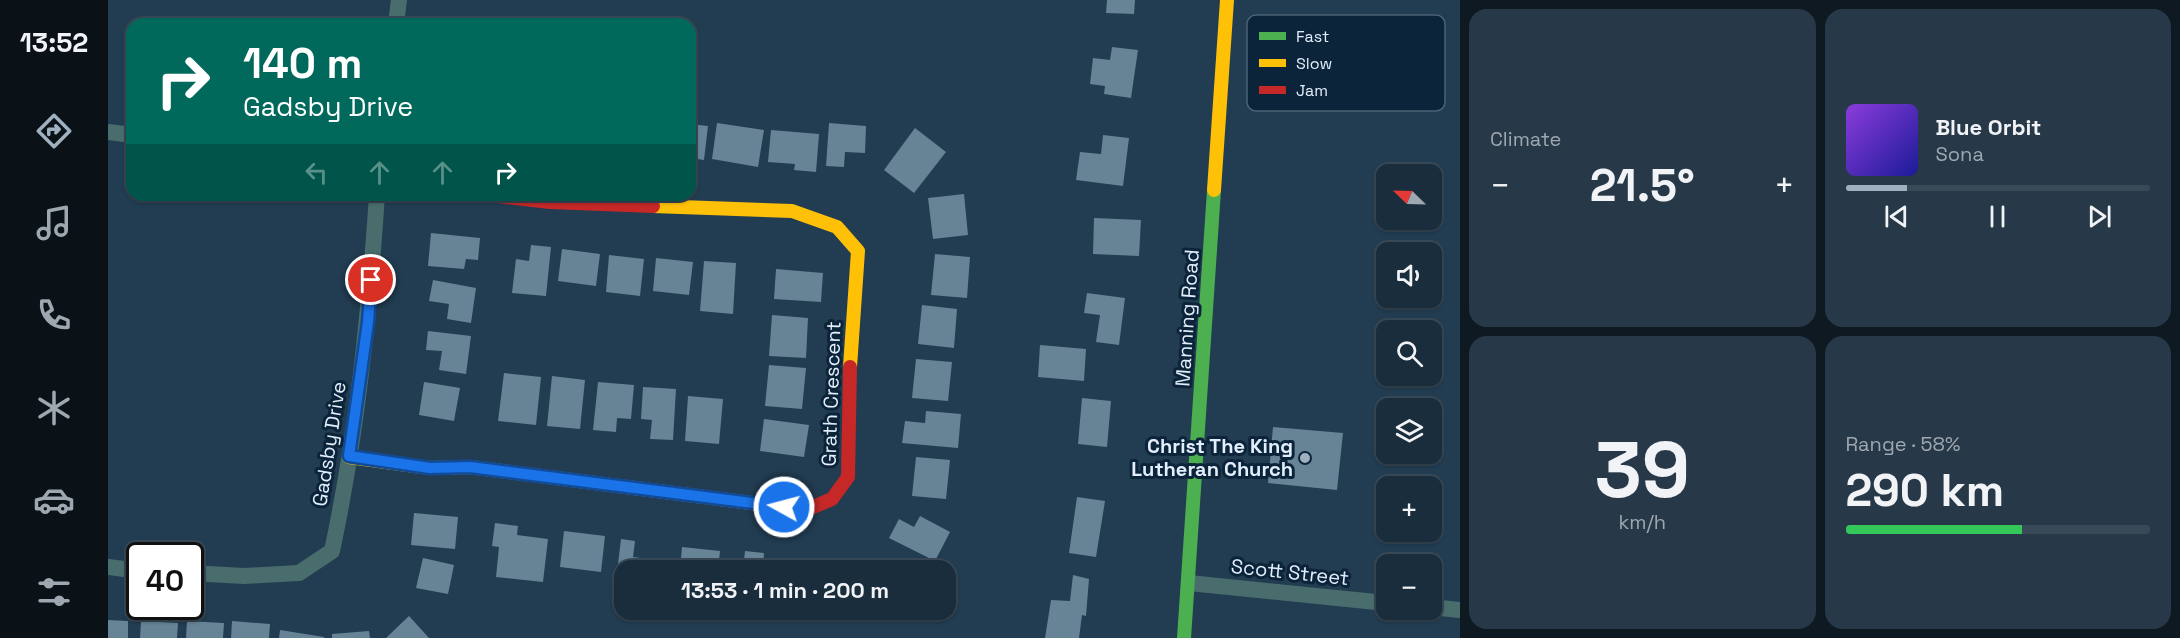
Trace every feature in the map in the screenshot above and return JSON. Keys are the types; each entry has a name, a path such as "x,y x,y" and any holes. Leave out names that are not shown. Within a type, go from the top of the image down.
{"street":[{"path":"397,18 399,0"},
{"name":"Manning Road","path":"1184,638 1227,0"},
{"path":"108,132 126,134"},
{"name":"Gadsby Drive","path":"204,574 244,576 299,573 332,551 348,474 368,322 377,201"},
{"name":"Grath Crescent","path":"349,456 430,468 470,467 806,510 832,499 848,477 848,406 858,251 837,227 792,211 541,201"},
{"path":"108,567 126,569"},
{"name":"Scott Street","path":"1189,583 1376,602"},
{"path":"1442,608 1460,610"}],"building":[{"path":"1107,0 1135,0 1134,14 1106,13"},
{"path":"1112,47 1138,50 1131,98 1104,94 1105,86 1090,84 1093,58 1110,60"},
{"path":"717,123 764,130 758,167 712,159"},
{"path":"829,123 866,126 865,153 845,152 844,167 826,166"},
{"path":"696,125 708,126 704,160 696,159"},
{"path":"915,128 946,152 914,193 884,170"},
{"path":"771,130 819,134 816,172 794,170 795,164 768,162"},
{"path":"1103,135 1129,138 1123,186 1076,180 1080,152 1101,154"},
{"path":"964,194 968,235 933,239 928,198"},
{"path":"1094,218 1141,220 1139,256 1093,254"},
{"path":"431,233 480,238 478,260 466,259 464,269 428,266"},
{"path":"531,245 551,247 546,296 512,293 516,259 529,261"},
{"path":"562,249 600,254 596,286 558,281"},
{"path":"935,254 970,257 967,298 931,295"},
{"path":"609,255 644,259 640,296 606,292"},
{"path":"656,258 693,262 689,295 653,291"},
{"path":"704,261 736,263 733,314 700,311"},
{"path":"776,269 823,273 821,302 774,299"},
{"path":"433,280 476,288 471,323 447,319 449,304 429,301"},
{"path":"1087,293 1125,298 1119,345 1096,342 1100,315 1084,313"},
{"path":"922,305 957,309 954,348 918,344"},
{"path":"772,315 808,318 806,358 769,356"},
{"path":"428,331 471,336 466,374 439,370 442,351 426,350"},
{"path":"1040,345 1086,349 1084,381 1038,377"},
{"path":"916,359 952,362 948,401 912,398"},
{"path":"769,365 806,368 802,409 765,406"},
{"path":"504,373 541,377 536,425 498,421"},
{"path":"552,376 585,380 580,429 547,426"},
{"path":"424,382 460,388 454,421 419,415"},
{"path":"598,382 634,385 631,419 617,418 616,432 593,430"},
{"path":"643,387 676,389 673,440 650,439 652,420 641,419"},
{"path":"688,396 723,399 719,444 685,441"},
{"path":"1082,398 1111,401 1107,447 1078,444"},
{"path":"926,411 961,414 958,448 902,443 905,421 925,423"},
{"path":"764,419 809,425 804,457 760,451"},
{"name":"Christ The King Lutheran Church","path":"1273,427 1343,433 1337,490 1268,483"},
{"path":"916,457 950,460 946,499 912,496"},
{"path":"1077,497 1105,501 1096,557 1069,553"},
{"path":"414,513 458,517 455,549 411,545"},
{"path":"920,516 950,532 936,560 889,538 899,519 914,527"},
{"path":"495,523 518,526 517,535 548,539 543,582 496,577 499,547 492,546"},
{"path":"564,531 605,536 601,572 560,567"},
{"path":"621,539 635,541 633,557 656,560 619,560"},
{"path":"682,547 720,551 719,560 681,560"},
{"path":"745,551 764,553 764,560 744,560"},
{"path":"423,558 454,565 448,594 416,588"},
{"path":"1073,575 1089,579 1086,616 1082,615 1079,638 1045,638 1051,600 1070,601"},
{"path":"409,616 429,638 386,638"},
{"path":"108,620 128,621 128,638 108,638"},
{"path":"141,621 178,623 177,638 140,638"},
{"path":"187,621 224,623 223,638 186,638"},
{"path":"232,621 270,624 269,638 231,638"},
{"path":"280,630 324,637 324,638 279,638"},
{"path":"369,631 370,638 332,638 332,634"}],"traffic: fast":[{"path":"1184,638 1214,190"}],"traffic: slow":[{"path":"1214,190 1227,0"},
{"path":"653,206 792,211 837,227 858,251 850,367"},
{"path":"349,457 430,468 470,467 759,504"}],"traffic: jam":[{"path":"541,201 653,206"},
{"path":"759,504 806,510 832,499 848,477 850,367"}],"place":[{"name":"Christ The King Lutheran Church","path":"1305,458"}],"route":[{"path":"371,280 368,322 349,456 430,468 470,467 784,507"}]}
